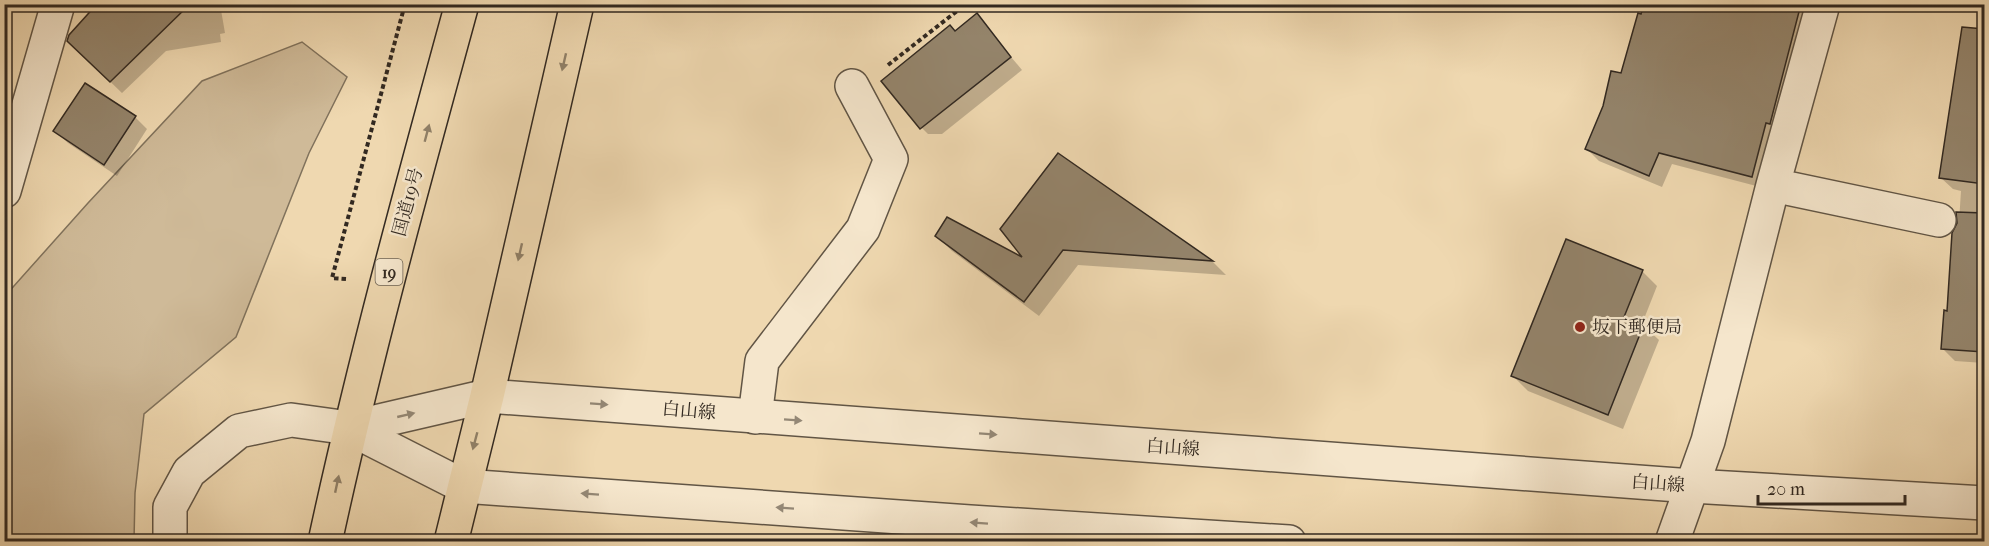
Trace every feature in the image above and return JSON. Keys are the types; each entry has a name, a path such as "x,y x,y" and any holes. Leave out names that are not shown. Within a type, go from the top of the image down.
{"highway":[{"name":"国道19号","path":"325,542 349,428 462,4"},
{"path":"451,542 577,4"}],"street":[{"path":"4,191 58,4"},
{"path":"1672,542 1708,441 1822,4"},
{"path":"755,417 762,361 864,229 891,159 853,89"},
{"path":"1773,185 1938,220"},
{"name":"白山線","path":"349,428 487,396 1692,486 1984,504"},
{"path":"170,542 170,507 189,472 239,431 291,420 349,428 463,486 1289,542"}],"path":[{"path":"386,283 332,278 405,4"},
{"path":"853,89 966,4"}],"shaded area":[{"path":"302,42 347,77 309,153 236,337 144,414 135,493 134,541 5,541 5,296 202,81"}],"building":[{"path":"97,4 190,4 110,82 67,41 69,35"},
{"path":"1644,4 1801,4 1770,124 1766,123 1752,177 1659,153 1649,176 1585,149 1603,106 1611,71 1621,73 1638,13 1641,14"},
{"path":"977,13 1011,57 920,129 881,81 950,25 955,31"},
{"path":"1962,27 1984,29 1984,184 1939,178"},
{"path":"85,83 136,116 104,165 53,131"},
{"path":"1058,153 1213,261 1063,250 1024,302 935,236 947,217 1022,257 1000,229"},
{"path":"1956,212 1984,213 1984,352 1941,349 1944,310 1947,311 1952,233 1957,223"},
{"path":"1566,239 1643,270 1624,317 1644,324 1608,415 1511,376"}],"place":[{"name":"坂下郵便局","path":"1580,327"}]}
